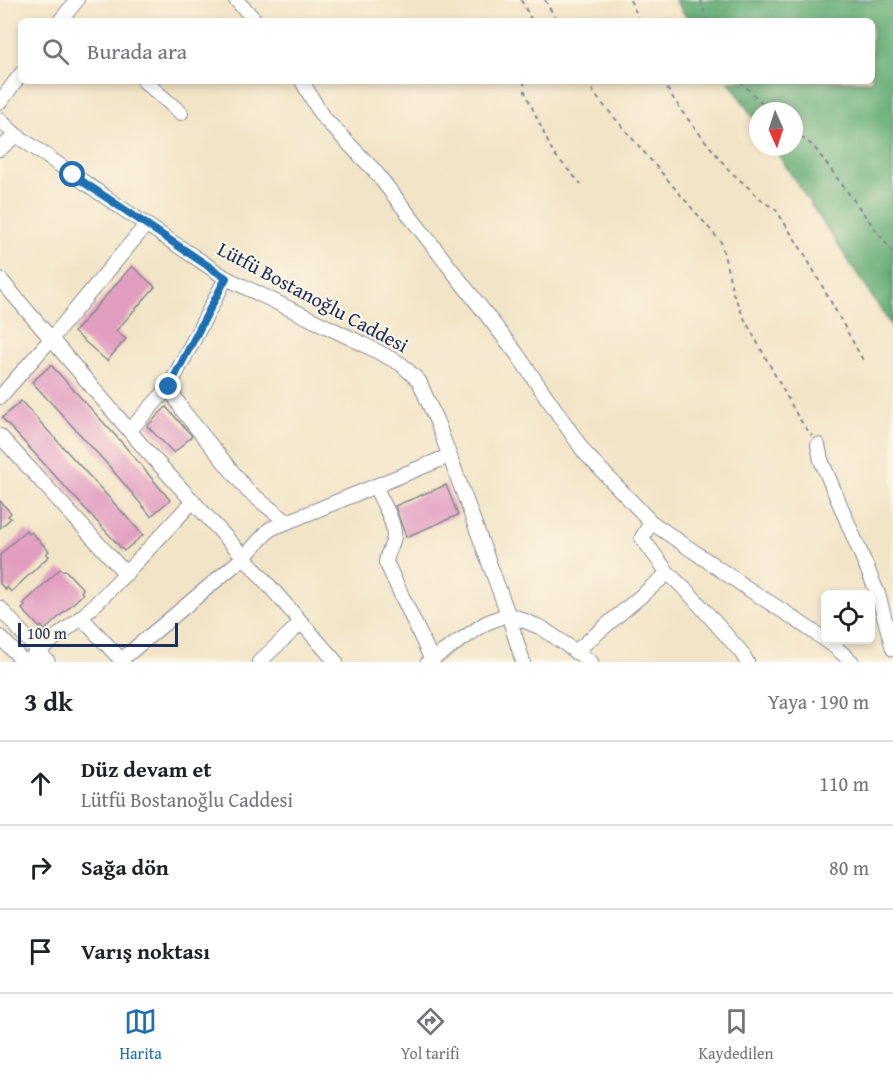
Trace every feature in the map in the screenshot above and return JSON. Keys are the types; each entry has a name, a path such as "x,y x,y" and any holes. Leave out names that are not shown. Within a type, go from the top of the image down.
{"street":[{"path":"67,18 77,0"},
{"path":"239,1 253,18"},
{"path":"0,102 18,78"},
{"path":"148,84 182,113"},
{"path":"304,84 321,116 374,170 517,354 585,453 651,522 834,646 852,662"},
{"name":"Lütfü Bostanoğlu Caddesi","path":"0,120 16,135 226,278 376,350 410,372 419,381 426,393 508,614 523,662"},
{"path":"0,149 16,135"},
{"path":"0,397 146,225"},
{"path":"130,430 169,387 226,278"},
{"path":"0,279 130,430 336,662"},
{"path":"169,387 183,411 248,491 286,521"},
{"path":"0,436 126,574"},
{"path":"818,445 821,460 878,594 893,649"},
{"path":"81,617 122,661 244,557 270,529 449,456"},
{"path":"375,486 393,526 394,536 387,550 386,562 430,661 486,623 508,614 542,628 591,662"},
{"path":"0,637 25,662 81,617 126,574 193,501"},
{"path":"651,522 642,538 668,573 689,592 747,662"},
{"path":"575,652 668,573"},
{"path":"0,608 48,662"},
{"path":"259,662 301,623"}],"path":[{"path":"521,0 530,18"},
{"path":"545,0 555,18"},
{"path":"630,0 639,18"},
{"path":"701,0 706,18"},
{"path":"524,84 525,92 553,153 581,184"},
{"path":"590,84 595,95 722,242 733,293 744,318 798,417 818,445"},
{"path":"664,84 683,113 728,169 776,210 805,255 864,362"},
{"path":"743,84 761,102"},
{"path":"803,138 814,147 893,253"}],"green space":[{"path":"675,0 893,0 893,328 779,156 803,156 803,102 749,102 749,111 731,84 875,84 875,18 687,18"}],"building":[{"path":"132,266 155,287 116,331 126,339 107,361 74,332"},
{"path":"51,365 170,500 151,516 32,382"},
{"path":"21,401 143,535 124,551 2,418"},
{"path":"166,407 192,436 174,453 147,426"},
{"path":"446,485 458,515 406,537 395,506"},
{"path":"0,501 11,513 8,516 11,518 0,528"},
{"path":"26,530 29,534 31,532 49,551 46,554 49,556 11,592 0,584 0,555"},
{"path":"60,569 65,570 83,589 81,592 83,594 45,630 41,626 40,628 22,609 25,606 23,604"}],"route":[{"path":"73,175 226,278 169,387"}]}
